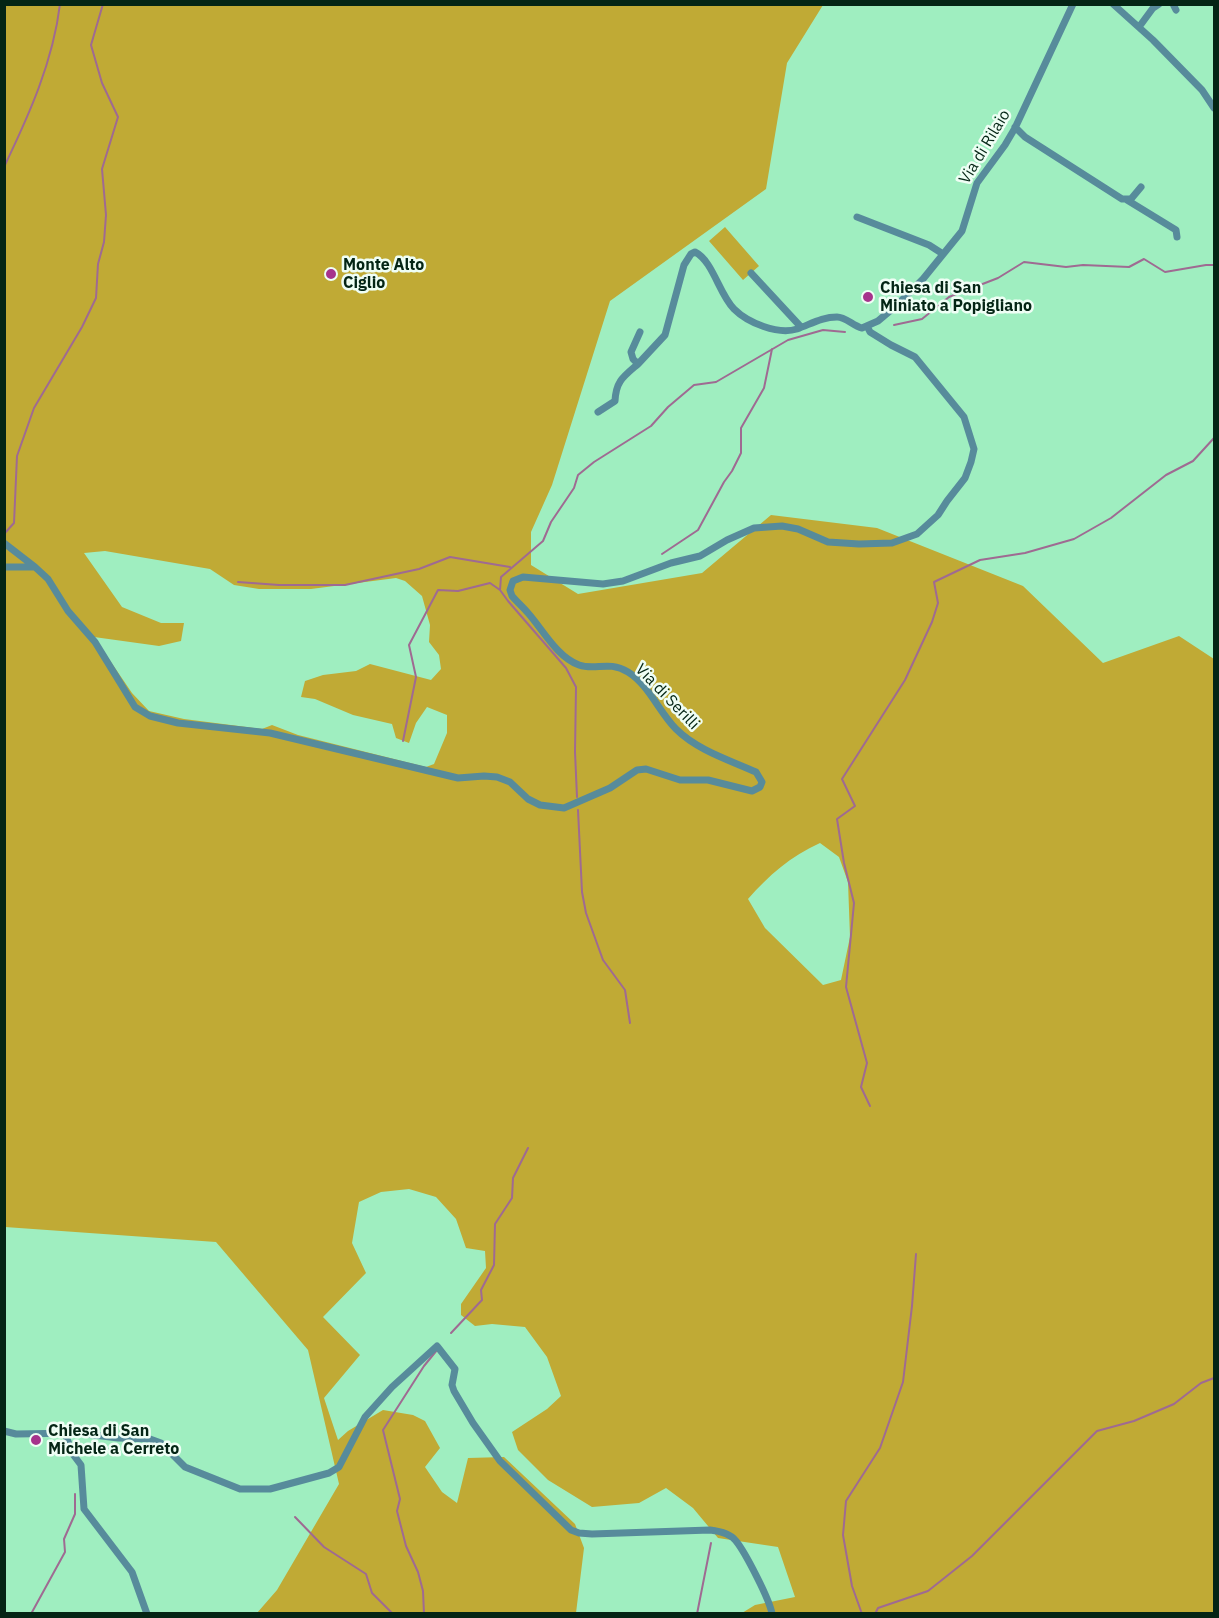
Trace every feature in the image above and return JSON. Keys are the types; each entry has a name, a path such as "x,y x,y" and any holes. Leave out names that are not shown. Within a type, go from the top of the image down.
{"street":[{"name":"Via di Rilaio","path":"867,326 878,321 923,279 962,231 976,183 1005,145 1015,127 1072,4"},
{"path":"1113,4 1202,90 1215,108"},
{"path":"1139,27 1153,8 1159,4"},
{"path":"1015,127 1025,137 1176,230 1178,237"},
{"path":"1127,200 1134,198 1141,187"},
{"path":"857,217 929,245 943,254"},
{"path":"598,412 615,401 615,388 665,335 684,265 691,254 696,252 705,260 725,297 740,314 778,331 838,317 854,326 862,328 867,326"},
{"path":"751,273 801,327"},
{"name":"Via di Serilli","path":"34,567 48,579 68,611 95,642 135,707 150,716 178,723 270,733 459,778 497,777 510,782 528,799 540,805 564,808 610,788 637,770 646,769 680,780 708,780 752,791 760,787 762,782 756,772 704,750 686,738 629,673 609,665 589,667 579,665 557,649 512,596 510,585 522,577 615,583 646,574 671,563 700,556 754,528 782,526 798,529 828,542 859,544 892,543 917,534 938,516 965,478 974,448 964,417 915,357 870,332 867,326"},
{"path":"638,364 631,352 640,332"},
{"path":"4,543 34,567"},
{"path":"4,567 34,567"},
{"path":"4,1431 15,1434 65,1433 150,1439 161,1443 185,1467 240,1489 270,1489 330,1473 339,1467 365,1417 392,1386 437,1346 455,1369 453,1391 500,1461 571,1530 592,1534 710,1530 723,1532 735,1540 770,1601 772,1614"},
{"path":"65,1433 70,1448 81,1465 84,1509 132,1572 147,1614"}],"shaded area":[{"path":"4,5 823,5 787,63 766,189 610,301 552,485 531,532 531,565 578,594 702,573 771,515 877,528 1023,586 1103,663 1179,636 1214,659 1214,1613 742,1613 755,1605 795,1597 778,1547 718,1538 693,1508 666,1488 639,1503 592,1507 548,1480 518,1450 512,1432 547,1409 561,1396 547,1357 525,1327 492,1324 475,1326 461,1315 461,1304 486,1268 485,1251 466,1248 456,1219 436,1197 409,1189 381,1192 359,1202 352,1243 366,1273 323,1317 360,1355 324,1398 338,1440 348,1431 383,1410 413,1415 425,1421 440,1448 425,1467 442,1492 457,1503 468,1458 504,1457 575,1524 584,1548 576,1613 257,1613 277,1590 339,1484 308,1350 216,1242 5,1227","holes":["105,551 210,569 234,585 259,589 311,589 396,578 405,581 422,596 430,625 429,642 439,655 441,669 431,680 370,664 356,671 323,675 305,681 301,697 315,699 353,715 392,724 396,738 409,743 416,723 427,707 447,715 447,733 434,764 426,767 298,735 272,725 262,729 184,719 149,711 132,693 94,637 159,646 181,641 184,623 161,623 122,607 84,553","820,843 839,857 848,882 850,937 841,980 823,985 765,928 748,899 781,867"]},
{"path":"725,227 759,266 743,280 709,241"}],"waterway":[{"path":"4,167 31,108 46,67 57,26 60,4"},
{"path":"4,534 14,523 17,456 34,408 82,327 96,298 98,264 104,242 106,215 102,169 118,117 102,83 91,45 103,4"},
{"path":"894,325 922,319 949,297 998,278 1024,262 1066,267 1083,265 1129,267 1144,259 1165,272 1214,265"},
{"path":"577,797 576,687 566,668 500,590 501,577 543,541 551,522 574,488 578,475 594,462 651,426 668,407 694,385 716,382 788,340 823,330 845,332"},
{"path":"662,554 698,530 732,471 741,453 741,428 764,388 772,349"},
{"path":"870,1106 861,1087 867,1063 846,987 854,903 844,863 837,819 855,806 842,779 905,680 932,622 938,603 934,582 980,560 1025,553 1074,539 1111,518 1166,475 1193,461 1214,438"},
{"path":"238,582 279,585 345,585 419,569 450,557 510,567"},
{"path":"403,741 416,677 409,645 438,590 458,591 490,583 500,590"},
{"path":"578,810 582,892 586,913 603,960 625,990 630,1023"},
{"path":"451,1333 482,1300 481,1290 494,1265 495,1224 512,1198 513,1178 528,1148"},
{"path":"862,1614 852,1586 843,1535 846,1501 880,1448 903,1382 916,1254"},
{"path":"424,1614 423,1591 418,1572 406,1546 397,1511 400,1499 383,1430 424,1366 437,1350"},
{"path":"875,1614 878,1608 928,1591 972,1556 1097,1431 1134,1421 1174,1404 1201,1383 1214,1378"},
{"path":"31,1614 65,1552 64,1539 75,1514 75,1494"},
{"path":"295,1517 324,1547 366,1574 372,1593 393,1614"},
{"path":"697,1614 711,1543"}],"place":[{"name":"Monte Alto Ciglio","path":"331,274"},
{"name":"Chiesa di San Miniato a Popigliano","path":"868,297"},
{"name":"Chiesa di San Michele a Cerreto","path":"36,1440"}]}
